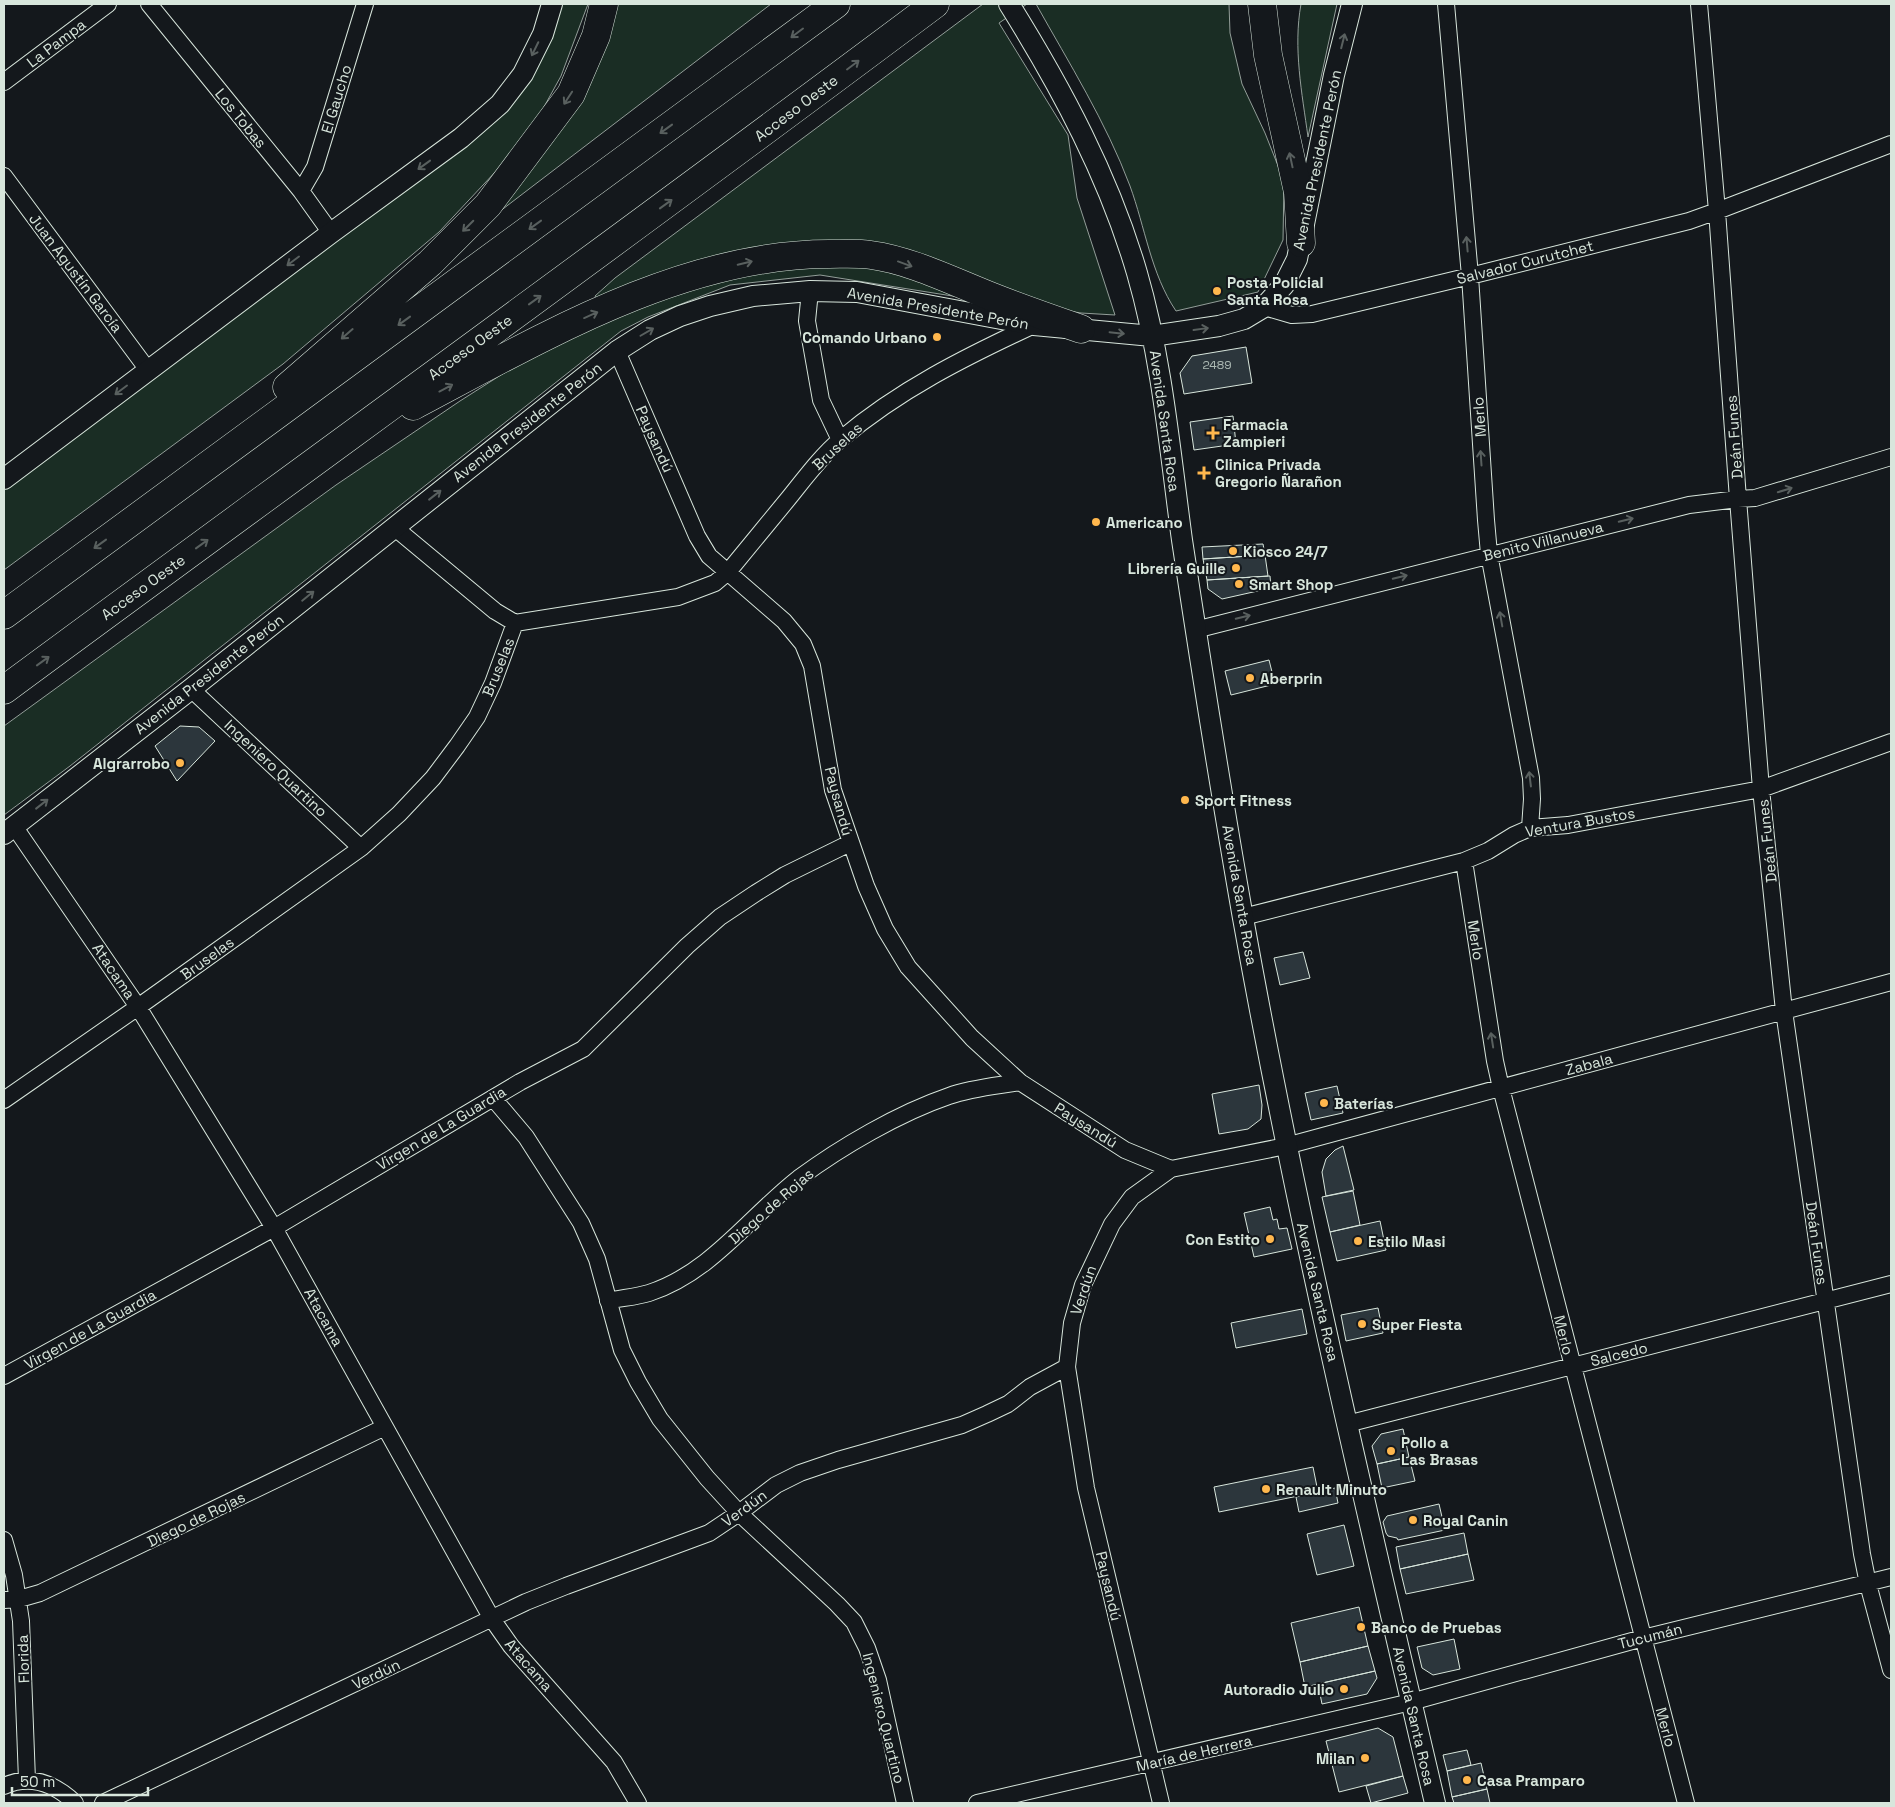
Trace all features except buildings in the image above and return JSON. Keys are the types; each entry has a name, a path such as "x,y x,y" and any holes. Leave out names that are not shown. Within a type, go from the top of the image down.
{"highway":[{"path":"139,515 430,263 488,205 571,94 596,36 604,4"},
{"path":"4,615 836,4"},
{"name":"Acceso Oeste","path":"4,690 326,452 716,168 935,4"},
{"path":"1262,4 1268,56 1298,192 1301,243"},
{"path":"326,452 535,341 621,302 663,286 723,268 764,259 802,254 842,254 870,255 895,260 1020,309 1081,329"}],"street":[{"name":"La Pampa","path":"4,82 108,4"},
{"name":"Los Tobas","path":"149,4 301,191 331,233"},
{"name":"El Gaucho","path":"301,191 315,168 365,4"},
{"path":"4,479 460,138 500,104 523,74 542,34 552,4"},
{"name":"Avenida Santa Rosa","path":"1009,4 1065,98 1094,158 1137,273 1152,336 1195,630 1243,916 1286,1146 1434,1803"},
{"name":"Avenida Presidente Perón","path":"1264,307 1284,285 1297,259 1334,75 1352,4"},
{"name":"Merlo","path":"1446,4 1470,276 1489,554 1531,778 1530,828"},
{"name":"Deán Funes","path":"1699,4 1762,789 1784,1011 1868,1584 1891,1670"},
{"name":"Salvador Curutchet","path":"1264,307 1292,315 1312,314 1689,221 1717,212 1891,144"},
{"name":"Juan Agustín García","path":"4,176 148,370"},
{"path":"810,291 807,321 821,400 840,440"},
{"name":"Avenida Presidente Perón","path":"9,830 191,689 617,351 650,330 680,316 710,306 753,296 810,291 857,292 1034,325 1152,336"},
{"path":"1152,336 1219,326 1244,319 1264,307"},
{"name":"Bruselas","path":"4,1100 138,1008 361,848 406,807 432,778 477,717 515,623 678,597 715,583 728,572 816,464 840,440 886,404 926,379 971,354 1034,325"},
{"name":"Paysandú","path":"617,351 697,536 709,556 784,621 803,644 812,666 833,790 850,843 885,929 908,966 972,1038 1020,1082 1126,1150 1171,1169"},
{"name":"Benito Villanueva","path":"1195,630 1489,554 1689,505 1755,498 1772,494 1891,457"},
{"path":"394,527 495,612 515,623"},
{"name":"Ingeniero Quartino","path":"191,689 361,848"},
{"name":"Ventura Bustos","path":"1243,916 1464,861 1488,851 1514,835 1530,828 1568,825 1762,789 1891,742"},
{"name":"Atacama","path":"9,830 138,1008 274,1228 492,1620 511,1646 614,1762 638,1803"},
{"name":"Virgen de La Guardia","path":"4,1376 274,1228 520,1082 583,1049 687,946 727,912 785,875 850,843"},
{"name":"Merlo","path":"1464,861 1495,1061 1501,1088 1686,1803"},
{"name":"Zabala","path":"1286,1146 1891,982"},
{"name":"Diego de Rojas","path":"608,1301 649,1293 676,1281 702,1265 799,1179 841,1150 884,1126 950,1096 1020,1082"},
{"name":"Ingeniero Quartino","path":"493,1098 526,1137 581,1223 597,1258 622,1350 660,1419 707,1478 739,1513 854,1622 867,1648 878,1680 905,1803"},
{"name":"Verdún","path":"104,1803 492,1620 526,1602 708,1533 739,1513 776,1485 800,1473 838,1460 962,1425 1008,1404 1030,1387 1067,1367 1072,1323 1083,1285 1112,1224 1132,1197 1171,1169 1286,1146"},
{"name":"Salcedo","path":"1348,1424 1891,1284"},
{"name":"Paysandú","path":"1067,1367 1086,1488 1162,1803"},
{"name":"Diego de Rojas","path":"11,1599 40,1593 385,1427"},
{"name":"Florida","path":"4,1540 11,1599 22,1621 26,1780"},
{"name":"Tucumán","path":"1411,1702 1643,1638 1891,1577"},
{"name":"María de Herrera","path":"978,1803 1411,1702"},
{"path":"4,1786 26,1780 45,1783 62,1791 75,1803"}],"green space":[{"path":"555,4 588,4 561,76 534,125 498,169 439,232 283,364 4,570 4,486 471,141"},
{"path":"615,4 771,4 478,228"},
{"path":"983,4 1027,4 999,23 1068,135 1077,198 1115,315 1081,313 1038,306 869,246 597,300 595,296 615,278"},
{"path":"1036,4 1229,4 1230,33 1242,84 1265,133 1284,181 1283,240 1258,292 1176,311 1160,282 1130,186 1110,139"},
{"path":"1301,4 1337,4 1308,137 1298,54"},
{"path":"857,264 902,273 984,301 820,275 730,285 648,317 621,331 70,766 4,815 4,726 336,485 460,401 567,333 658,296 764,268"}],"place":[{"name":"Posta Policial Santa Rosa","path":"1217,291"},
{"name":"Comando Urbano","path":"937,337"},
{"name":"Farmacia Zampieri","path":"1213,433"},
{"name":"Clinica Privada Gregorio Ñarañon","path":"1204,473"},
{"name":"Americano","path":"1096,522"},
{"name":"Kiosco 24/7","path":"1233,551"},
{"name":"Librería Guille","path":"1236,568"},
{"name":"Smart Shop","path":"1239,584"},
{"name":"Aberprin","path":"1250,678"},
{"name":"Algrarrobo","path":"180,763"},
{"name":"Sport Fitness","path":"1185,800"},
{"name":"Baterías","path":"1324,1103"},
{"name":"Con Estito","path":"1270,1239"},
{"name":"Estilo Masi","path":"1358,1241"},
{"name":"Super Fiesta","path":"1362,1324"},
{"name":"Pollo a Las Brasas","path":"1391,1451"},
{"name":"Renault Minuto","path":"1266,1489"},
{"name":"Royal Canin","path":"1413,1520"},
{"name":"Banco de Pruebas","path":"1361,1627"},
{"name":"Autoradio Julio","path":"1344,1689"},
{"name":"Milan","path":"1365,1758"},
{"name":"Casa Pramparo","path":"1467,1780"}]}
